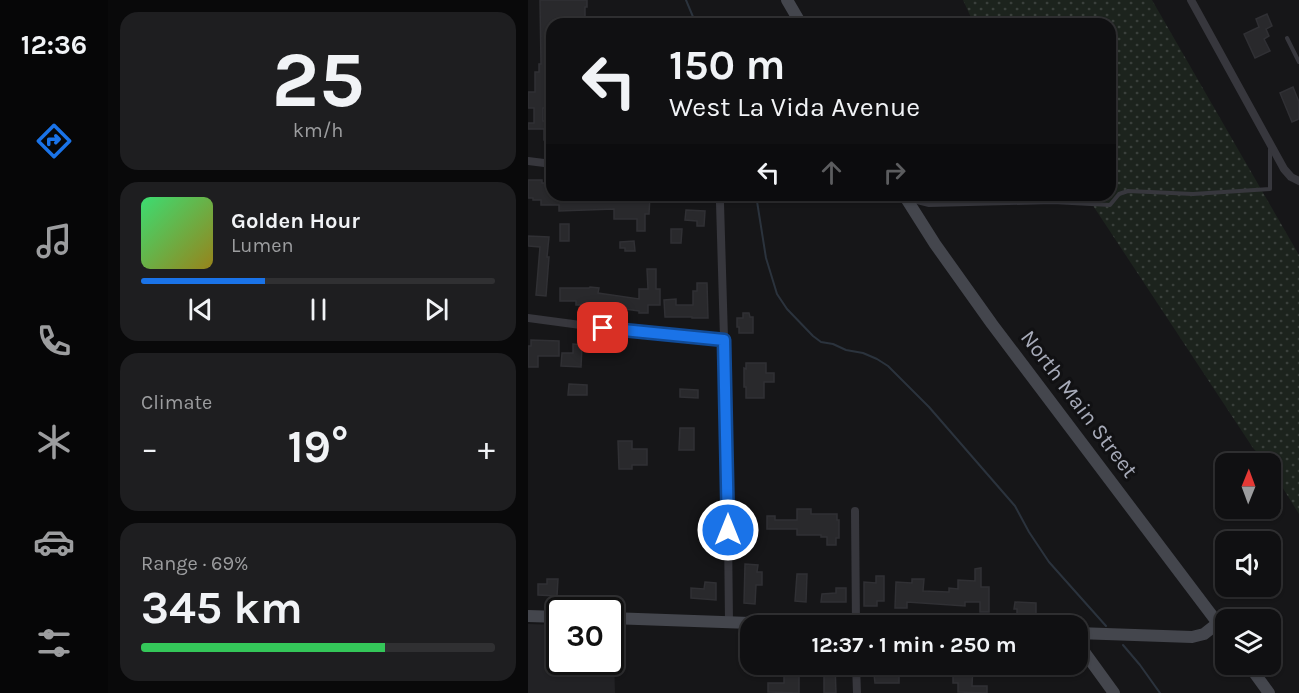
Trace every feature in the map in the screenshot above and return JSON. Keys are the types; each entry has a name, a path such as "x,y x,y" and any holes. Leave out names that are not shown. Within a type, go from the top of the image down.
{"main road":[{"path":"787,0 798,18"},
{"name":"North Main Street","path":"908,201 935,244 992,324 1215,619"},
{"path":"528,616 546,617"},
{"path":"624,618 740,622"},
{"path":"1088,634 1192,637 1204,633 1215,625"},
{"path":"1088,657 1114,693"},
{"path":"1256,675 1269,693"}],"street":[{"path":"1191,0 1287,174 1299,181"},
{"path":"528,161 546,163"},
{"path":"720,201 729,622"},
{"path":"528,318 724,340"},
{"path":"855,511 856,615"},
{"path":"856,675 857,693"}],"lane":[{"path":"1287,38 1299,62"},
{"path":"1116,198 1128,191 1193,194 1270,189 1270,144"},
{"path":"916,201 929,205 1053,202 1110,205 1113,201"}],"shaded area":[{"path":"963,0 1152,0 1299,255 1299,514 1281,485 1281,453 1258,453 1253,448 1090,201 1116,201 1116,18 971,18"},
{"path":"528,624 546,625 546,675 614,675 615,693 528,693"}],"building":[{"path":"540,0 587,0 585,18 546,18 546,108 543,108 543,121 546,121 546,140 544,140 544,129 528,129 528,123 534,123 534,108 528,108 528,92 535,92 535,72 539,72 539,64 541,64"},
{"path":"1267,14 1272,26 1266,29 1269,36 1264,39 1270,51 1255,58 1244,34 1259,27 1256,19"},
{"path":"1293,87 1299,102 1299,119 1292,122 1280,93"},
{"path":"528,180 542,180 542,183 546,183 546,201 650,201 649,214 645,214 645,231 637,231 637,219 614,219 614,209 559,211 559,205 541,205 541,200 528,198"},
{"path":"686,210 705,211 704,226 697,226 697,221 685,220"},
{"path":"560,224 569,224 569,241 560,241"},
{"path":"671,229 682,229 681,243 671,243"},
{"path":"528,236 549,237 546,296 536,295 540,247 528,246"},
{"path":"634,241 635,251 625,251 625,248 620,248 620,242"},
{"path":"647,269 656,269 656,289 660,289 660,305 648,305 648,313 576,305 576,301 560,301 560,288 590,287 599,288 598,293 639,299 639,289 648,289"},
{"path":"697,283 707,283 708,318 665,317 664,300 676,299 676,305 693,305 693,291 697,291"},
{"path":"743,313 749,313 750,317 753,317 753,333 739,333 737,318 743,318"},
{"path":"531,340 559,341 559,356 538,356 538,367 528,367 528,346 531,346"},
{"path":"573,344 582,345 581,367 561,366 562,353 573,353"},
{"path":"746,363 766,363 766,373 774,373 774,382 764,382 764,398 746,398 744,368 746,369"},
{"path":"569,384 587,385 587,395 568,395"},
{"path":"680,389 698,390 698,398 680,397"},
{"path":"680,428 694,428 694,450 679,450"},
{"path":"618,441 632,441 632,449 647,449 647,465 632,465 632,469 619,469"},
{"path":"797,509 811,509 811,514 837,514 839,538 836,538 836,545 827,545 827,537 821,537 821,535 797,535 797,529 767,529 767,516 775,516 775,520 797,520"},
{"path":"745,564 758,565 757,572 762,572 762,585 756,585 755,604 744,603"},
{"path":"981,568 981,587 989,587 989,612 980,612 980,602 965,602 965,606 907,602 907,608 895,608 896,582 912,583 912,579 924,579 923,591 949,592 949,588 958,589 958,580 975,581 975,569"},
{"path":"797,574 807,574 806,602 795,601"},
{"path":"876,576 884,576 884,601 877,601 877,606 864,606 864,582 876,583"},
{"path":"547,579 558,579 557,596 538,595 538,584 547,584"},
{"path":"705,582 716,583 716,600 691,598 691,588 704,589"},
{"path":"836,588 846,588 846,602 821,602 822,594 836,593"},
{"path":"1015,602 1036,603 1036,615 1017,615 1017,609 1014,609"},
{"path":"784,675 799,675 799,693 768,692 768,683 784,683"},
{"path":"824,675 835,675 836,693 824,693"},
{"path":"874,675 899,675 899,683 875,683"},
{"path":"953,675 972,675 972,686 987,686 987,693 958,692 958,683 953,683"}],"waterway":[{"path":"686,0 694,18"},
{"path":"757,201 766,258 777,294 787,309 821,342 863,353 888,366 929,407 1015,506 1049,562 1106,626"},
{"path":"1123,645 1160,693"}],"route":[{"path":"603,328 724,340 728,530"}]}
